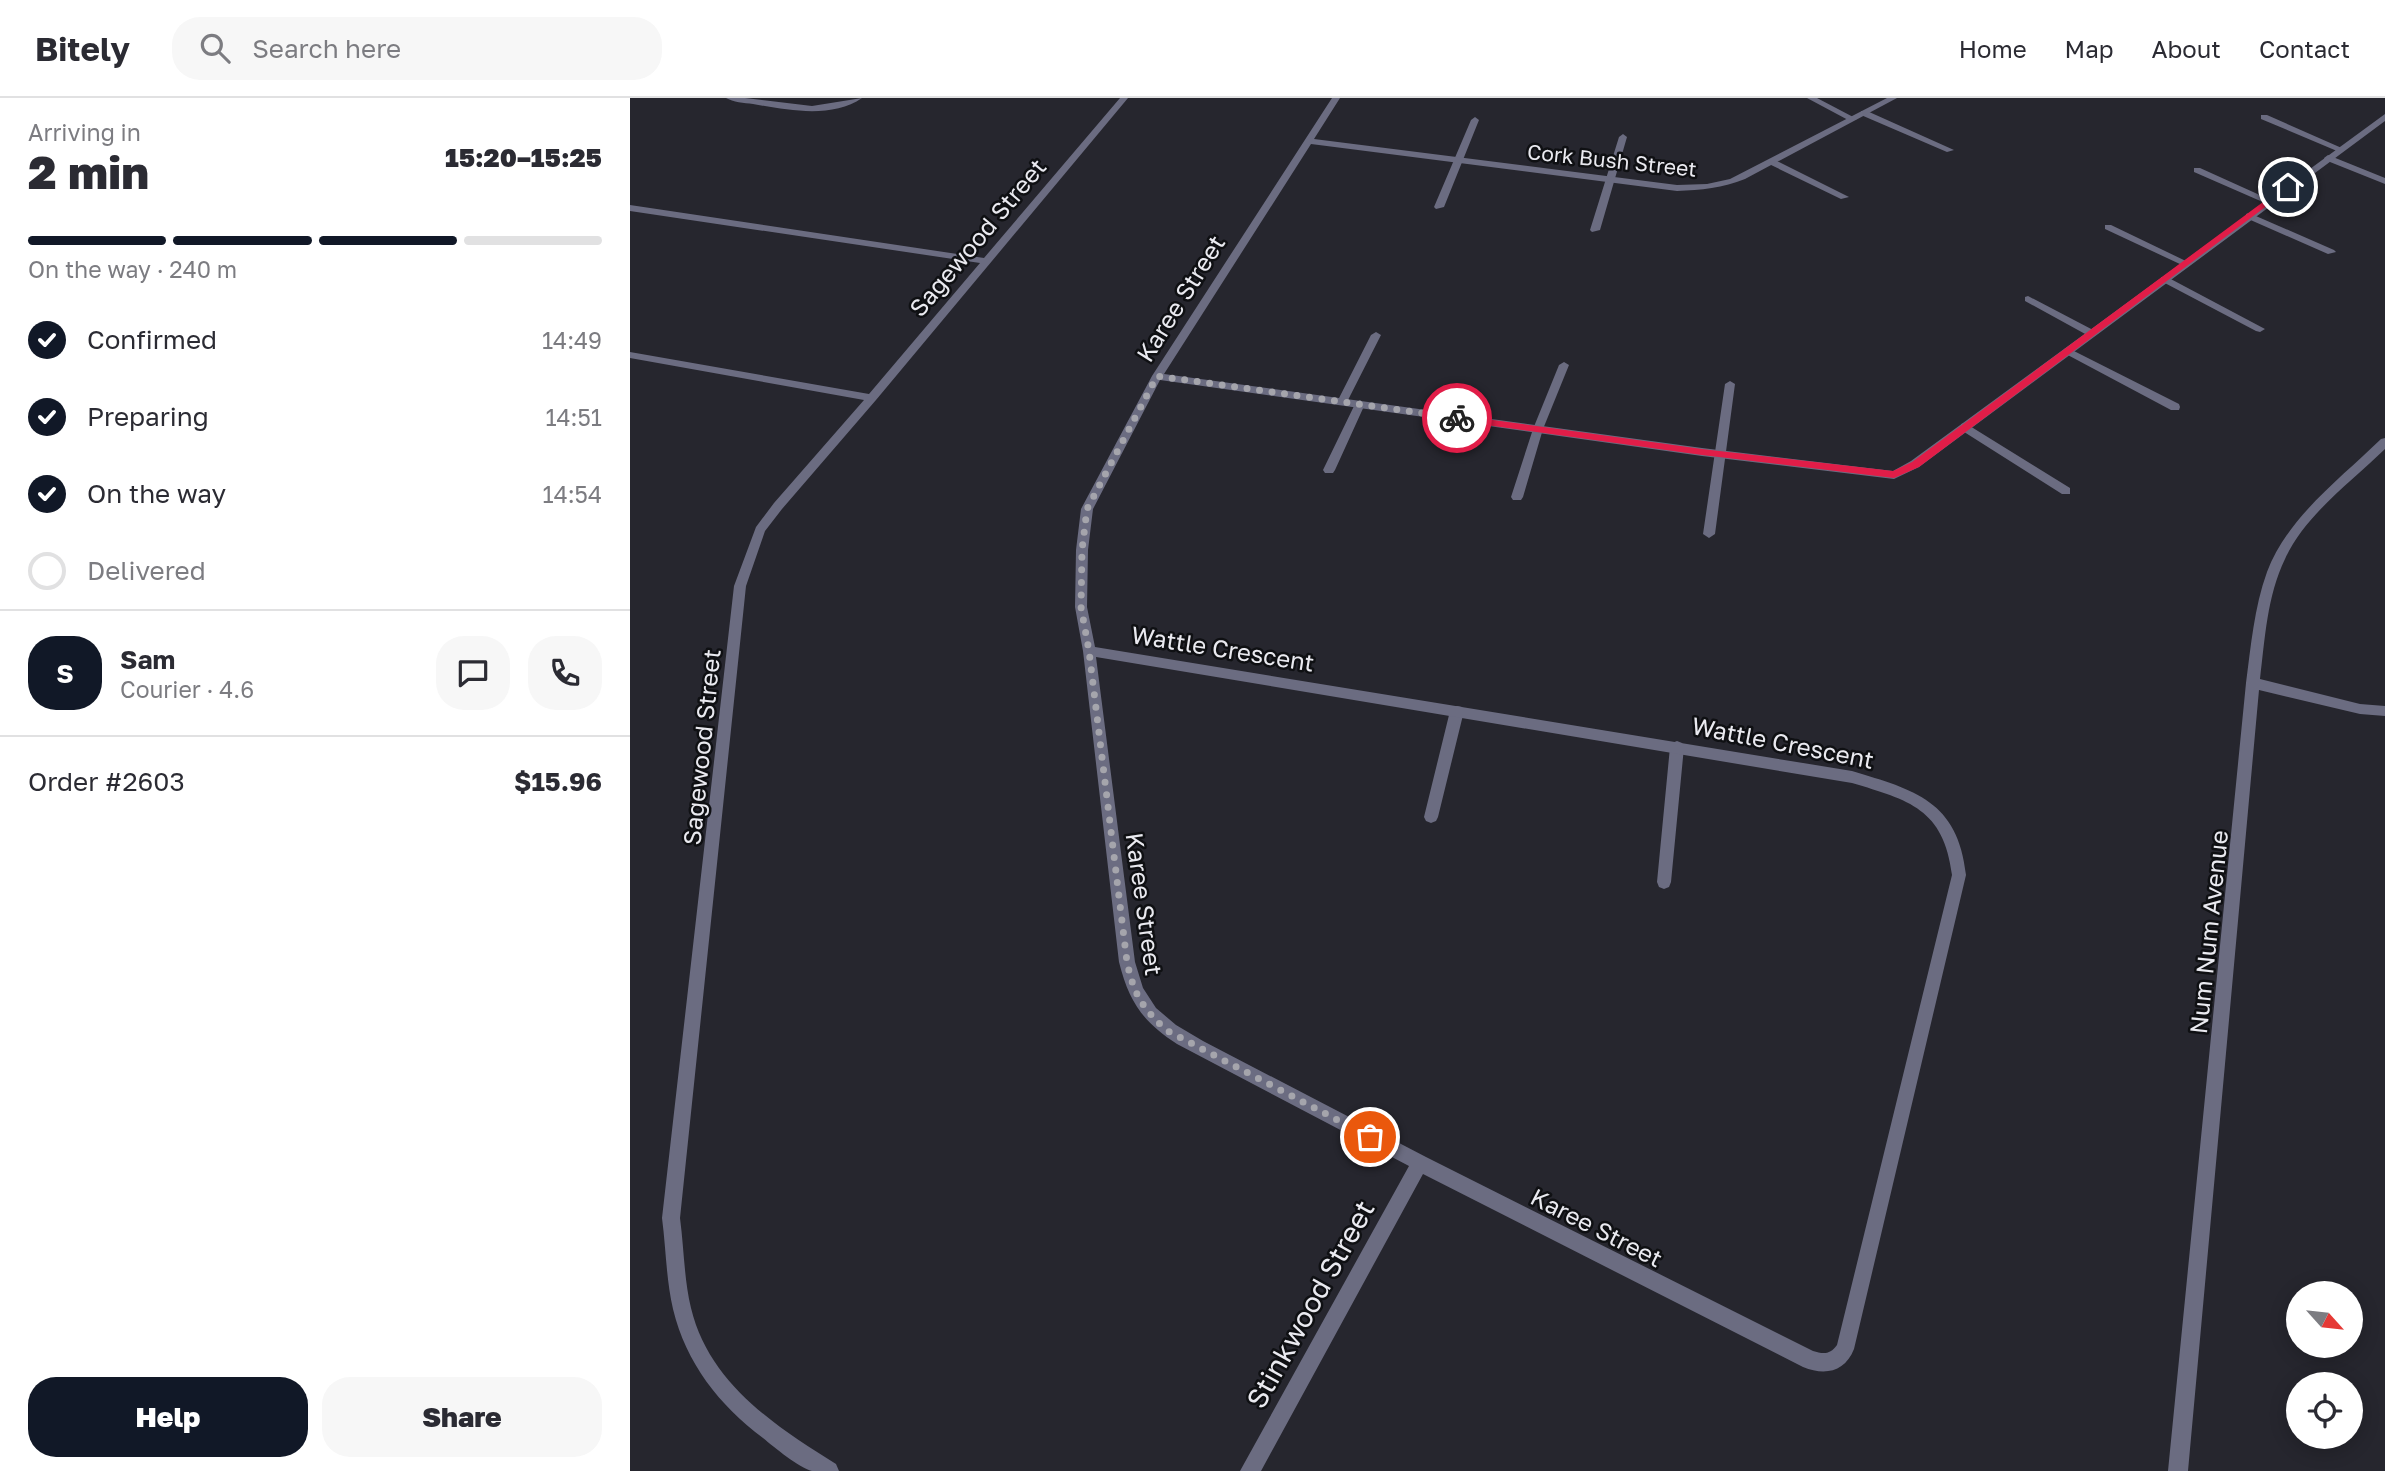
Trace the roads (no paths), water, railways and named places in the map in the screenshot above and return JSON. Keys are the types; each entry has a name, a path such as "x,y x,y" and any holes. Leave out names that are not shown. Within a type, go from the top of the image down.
{"street":[{"path":"730,98 811,108 839,106 858,98"},
{"name":"Sagewood Street","path":"830,1471 772,1436 728,1397 698,1358 682,1309 671,1219 740,586 760,530 778,506 1124,98"},
{"name":"Karee Street","path":"1336,98 1157,376 1087,509 1082,550 1081,607 1132,986 1142,1006 1166,1030 1420,1163 1810,1360 1823,1364 1833,1363"},
{"path":"1811,98 1853,119"},
{"name":"Cork Bush Street","path":"1307,141 1677,188 1709,188 1728,184 1893,98"},
{"path":"1864,113 1950,150"},
{"path":"2264,117 2340,149"},
{"path":"1157,376 1720,454 1894,475 1915,464 2385,117"},
{"path":"1439,207 1475,120"},
{"path":"1595,230 1622,137"},
{"path":"2328,158 2385,181"},
{"path":"1772,162 1843,197"},
{"path":"2197,170 2268,201"},
{"path":"630,208 986,261"},
{"path":"2249,216 2331,252"},
{"path":"2108,227 2185,263"},
{"path":"2164,279 2260,329"},
{"path":"2028,299 2091,333"},
{"path":"1342,402 1376,335"},
{"path":"2068,351 2175,407"},
{"path":"630,355 872,398"},
{"path":"1517,497 1538,429 1564,365"},
{"path":"1709,534 1730,384"},
{"path":"1329,470 1360,404"},
{"path":"1965,427 2066,491"},
{"name":"Num Num Avenue","path":"2182,1469 2253,682 2264,612 2279,557 2293,535 2385,442"},
{"name":"Wattle Crescent","path":"1089,651 1840,775 1887,788 1930,811 1948,828 1956,846 1959,875 1950,919 1845,1349 1833,1363"},
{"path":"2253,682 2360,709 2385,711"},
{"path":"1431,817 1457,711"},
{"path":"1664,882 1677,747"},
{"name":"Stinkwood Street","path":"1250,1471 1420,1163"}]}
